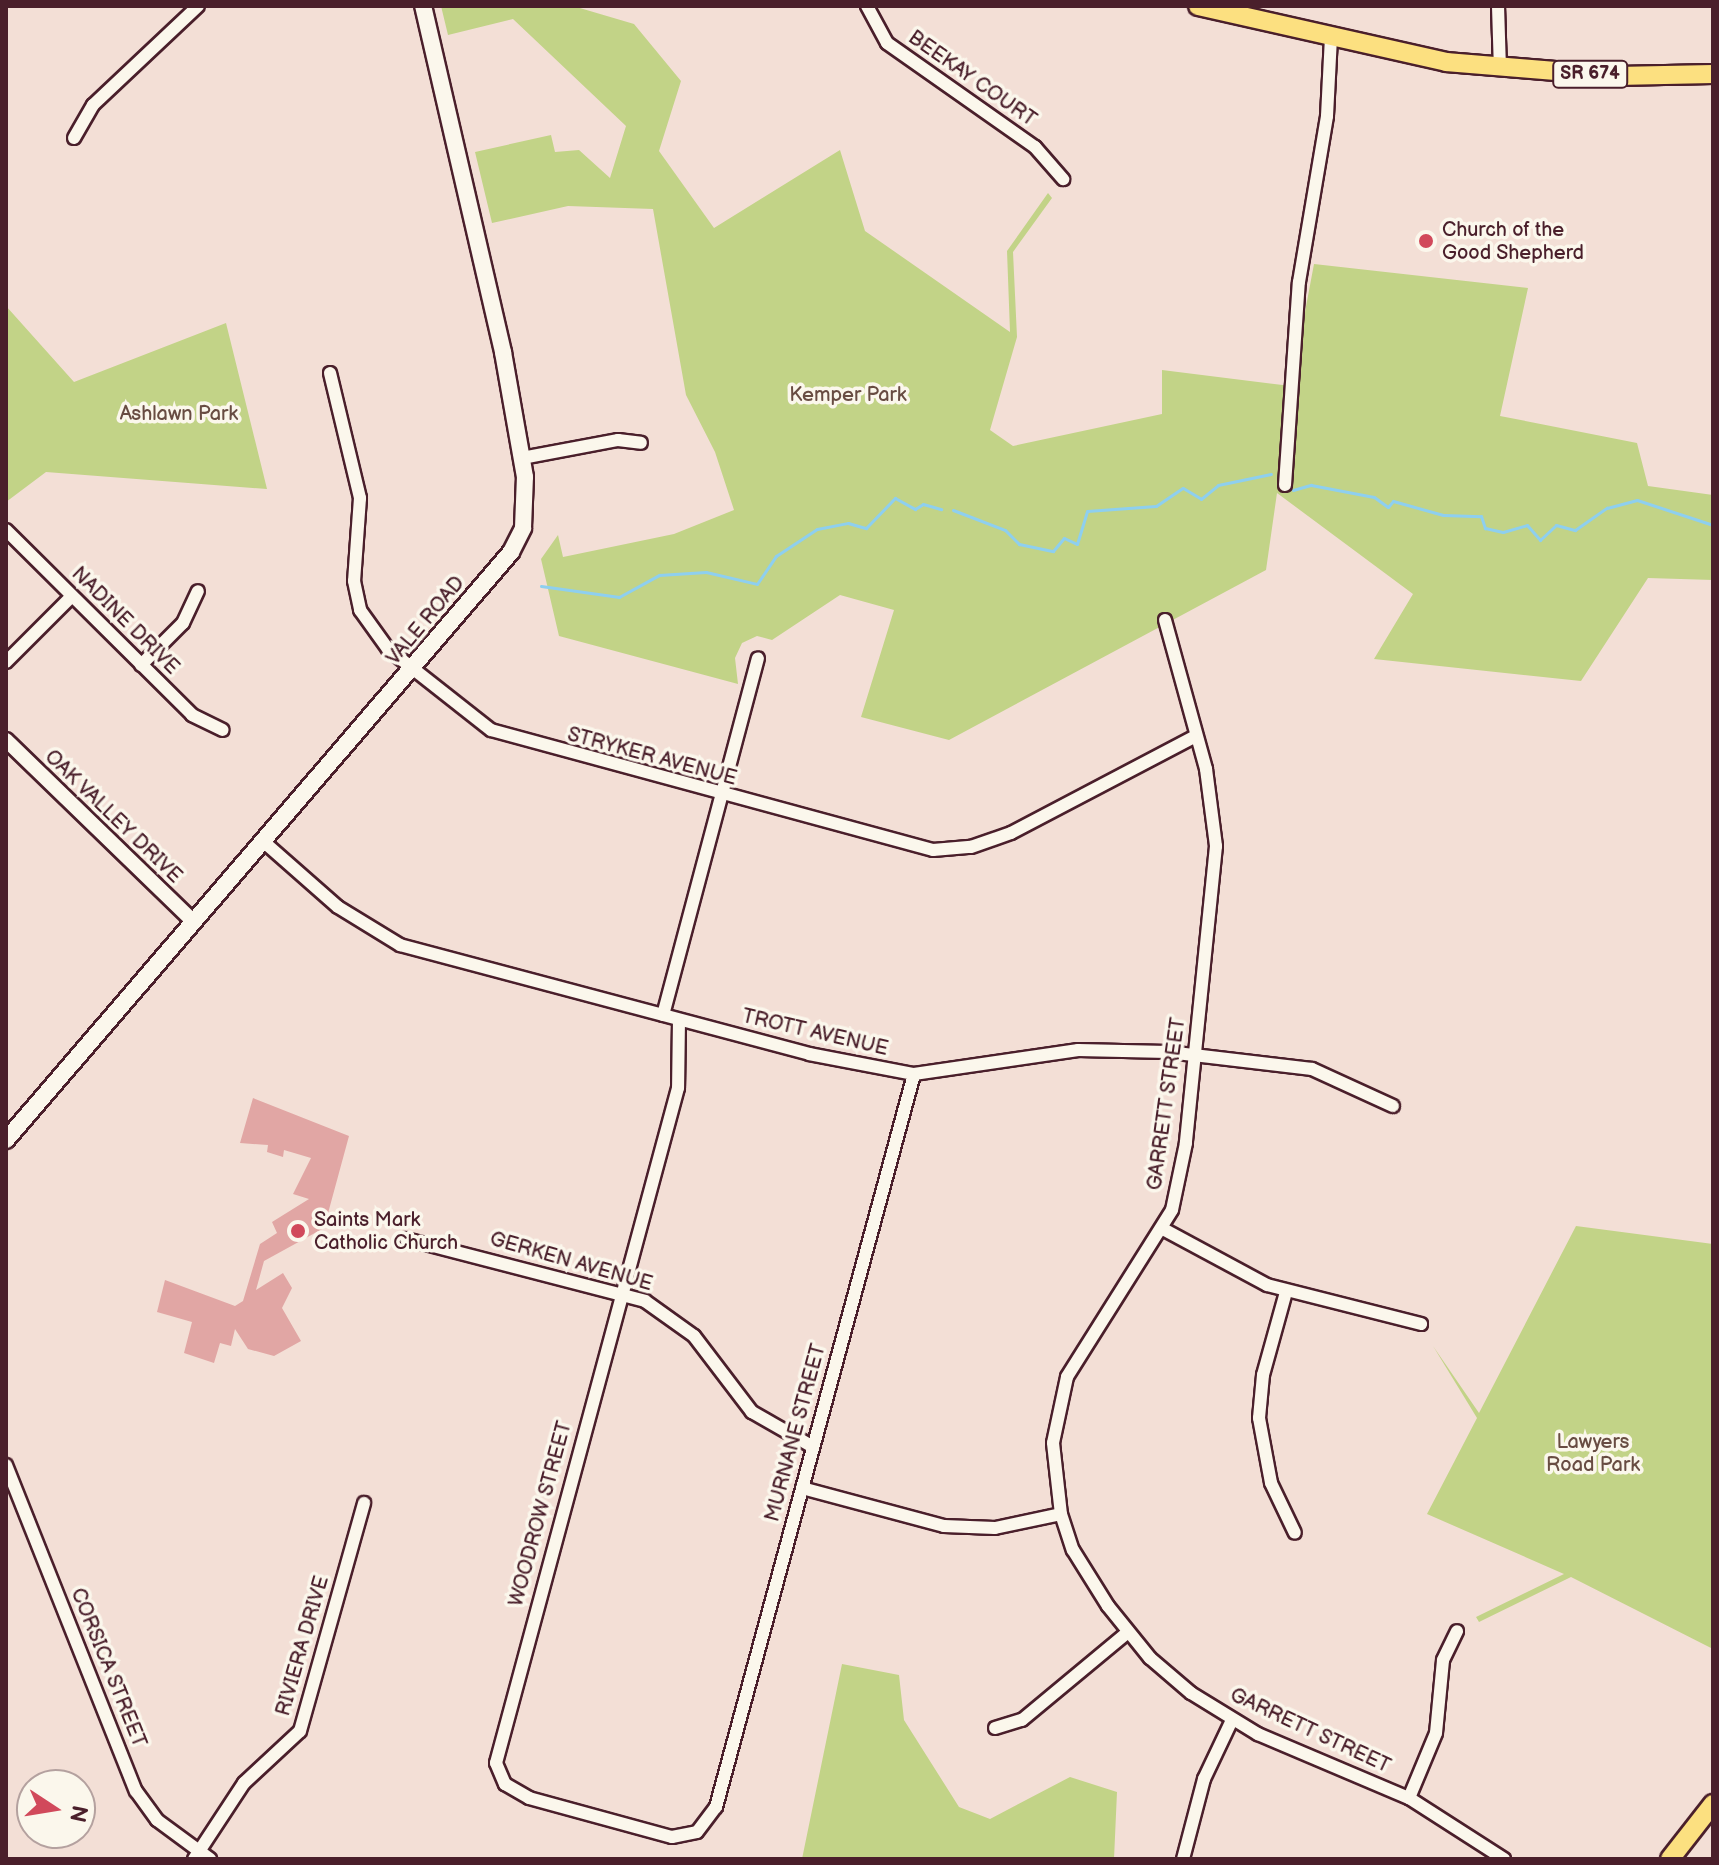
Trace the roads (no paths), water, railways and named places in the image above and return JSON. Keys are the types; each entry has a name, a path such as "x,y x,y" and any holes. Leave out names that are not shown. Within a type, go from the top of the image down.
{"main road":[{"name":"VALE ROAD","path":"6,1140 264,842 518,541 527,496 522,458 423,6"},
{"name":"SR 674","path":"1198,6 1331,38 1500,68 1616,76 1713,74"},
{"path":"1670,1859 1713,1804"}],"street":[{"path":"74,138 93,105 198,6"},
{"name":"BEEKAY COURT","path":"867,6 887,43 1035,147 1063,179"},
{"path":"1498,6 1500,68"},
{"path":"1285,485 1299,282 1327,116 1331,38"},
{"name":"STRYKER AVENUE","path":"330,373 360,498 356,596 377,638 479,722 515,740 915,847 962,849 1011,833 1196,736"},
{"path":"522,458 618,440 641,443"},
{"name":"NADINE DRIVE","path":"6,530 192,715 223,730"},
{"path":"141,665 183,623 198,591"},
{"path":"6,662 72,596"},
{"name":"GARRETT STREET","path":"1165,620 1196,736 1216,846 1195,1056 1178,1189 1163,1229 1067,1377 1053,1443 1061,1514 1073,1550 1128,1632 1167,1674 1232,1720 1409,1798 1504,1859"},
{"path":"663,1015 758,658"},
{"name":"OAK VALLEY DRIVE","path":"6,740 194,922"},
{"name":"TROTT AVENUE","path":"264,842 338,907 391,941 679,1020 914,1074 1078,1050 1195,1056 1312,1069 1393,1106"},
{"name":"WOODROW STREET","path":"679,1020 678,1088 496,1763 505,1784 529,1798 672,1837 697,1832 717,1802"},
{"name":"MURNANE STREET","path":"717,1802 914,1074"},
{"path":"1163,1229 1286,1292 1421,1324"},
{"name":"GERKEN AVENUE","path":"406,1239 622,1295 681,1324 752,1412 813,1447"},
{"path":"1286,1292 1263,1375 1259,1418 1271,1483 1295,1533"},
{"name":"CORSICA STREET","path":"6,1465 136,1791 157,1820 201,1857"},
{"path":"802,1488 944,1526 995,1528 1061,1514"},
{"name":"RIVIERA DRIVE","path":"201,1857 244,1783 300,1731 364,1503"},
{"path":"1409,1798 1436,1733 1443,1660 1457,1631"},
{"path":"995,1728 1022,1720 1128,1632"},
{"path":"1183,1859 1204,1779 1232,1720"}],"waterway":[{"path":"953,510 1005,530 1019,544 1053,551 1064,538 1077,544 1087,511 1156,506 1183,488 1201,499 1218,485 1271,474"},
{"path":"1293,490 1311,485 1374,497 1388,507 1393,501 1443,515 1481,516 1485,528 1503,532 1527,525 1540,540 1556,525 1575,530 1607,508 1637,500 1713,525"},
{"path":"541,586 619,597 659,575 706,572 757,584 776,556 817,529 848,523 866,528 895,498 915,509 923,504 941,509"}],"place":[{"name":"Church of the Good Shepherd","path":"1426,241"},
{"name":"Saints Mark Catholic Church","path":"298,1231"}],"park label":[{"name":"Kemper Park","path":"848,395"},
{"name":"Ashlawn Park","path":"179,414"},
{"name":"Lawyers Road Park","path":"1593,1454"}]}
